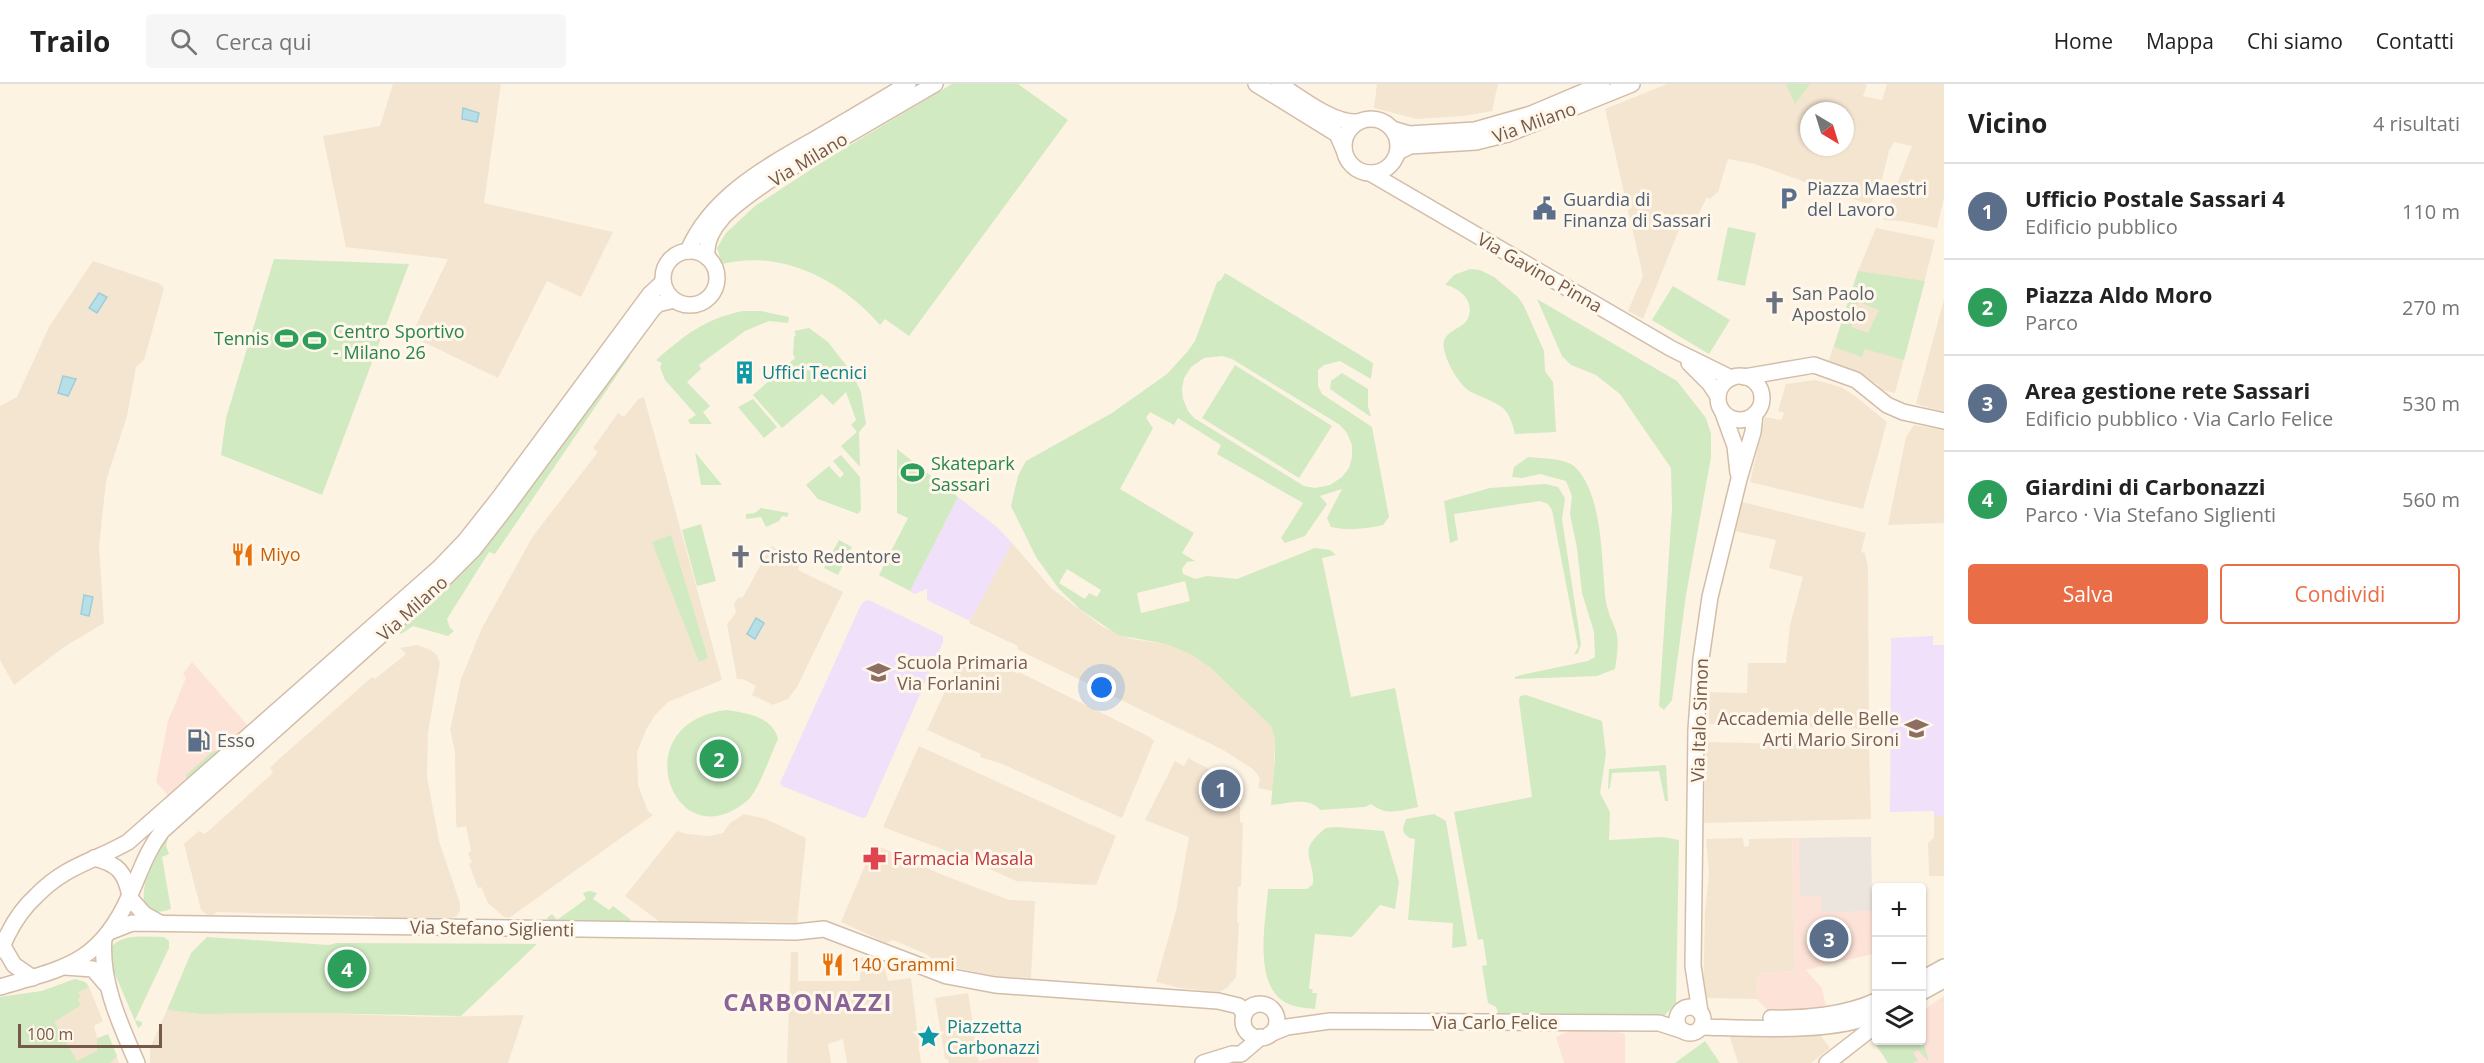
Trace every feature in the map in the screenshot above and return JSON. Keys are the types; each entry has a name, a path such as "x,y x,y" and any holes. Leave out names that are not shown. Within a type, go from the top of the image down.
{"main road":[{"name":"Via Milano","path":"688,251 695,236 716,208 760,171 908,84"},
{"name":"Via Milano","path":"706,257 708,242 713,230 744,199 768,182 936,84"},
{"path":"1256,84 1337,134 1354,167 1370,173 1386,169 1395,157"},
{"path":"1279,84 1334,118 1347,122 1377,120 1392,129 1398,144 1392,174 1394,182 1406,194"},
{"name":"Via Milano","path":"1392,129 1409,134 1475,130 1531,114 1602,84"},
{"name":"Via Milano","path":"1395,157 1410,146 1476,142 1508,134 1632,84"},
{"path":"1345,153 1346,135 1358,122"},
{"name":"Via Gavino Pinna","path":"1370,173 1675,351 1737,378"},
{"path":"688,251 706,257 716,272 715,286 711,293 700,302 691,304 674,300 665,289 663,282 663,273 672,258 688,251"},
{"name":"Via Milano","path":"2,948 8,933 36,896 59,875 128,842 439,568 465,541 499,498 650,294 663,282"},
{"name":"Via Milano","path":"106,935 129,896 144,858 162,831 417,604 474,549 652,310 658,304 674,300"},
{"name":"Via Gavino Pinna","path":"1675,351 1700,373 1718,396"},
{"path":"1737,378 1750,379 1760,390 1761,403 1755,414 1742,420 1728,417 1723,413 1718,396 1722,386 1737,378 1814,365 1856,380 1887,405 1903,412 1944,421"},
{"path":"1760,390 1773,378 1792,369"},
{"name":"Via Italo Simon","path":"1723,413 1735,446 1739,479"},
{"name":"Via Italo Simon","path":"1701,1019 1693,966 1696,730 1701,659 1710,597 1739,479 1754,432 1755,414"},
{"path":"94,858 108,861 119,870 126,880 129,896 144,914 160,923"},
{"name":"Via Stefano Siglienti","path":"106,935 132,923 796,932 824,929 947,976 974,982 1218,1001 1239,1006 1244,1018"},
{"path":"0,987 65,967 86,955 106,935"},
{"path":"106,935 103,963 108,986 137,1063"},
{"path":"2,948 14,965 33,978"},
{"name":"Via Italo Simon","path":"1680,1013 1693,966"},
{"path":"65,967 93,969 108,986"},
{"path":"1926,976 1944,967"},
{"path":"1924,991 1944,980"},
{"path":"1701,1019 1778,1018 1828,1013 1872,1003"},
{"path":"1239,1057 1244,1018 1250,1007 1259,1004 1272,1009 1276,1016 1276,1024 1266,1036 1247,1032 1244,1018"},
{"path":"1694,1008 1701,1019 1695,1032 1684,1031 1677,1023 1680,1013 1694,1008"},
{"name":"Via Carlo Felice","path":"1272,1009 1330,1021"},
{"name":"Via Carlo Felice","path":"1659,1023 1680,1013"},
{"path":"1701,1019 1771,1028 1822,1026 1872,1016"},
{"name":"Via Carlo Felice","path":"1203,1063 1239,1057 1266,1036 1287,1027 1330,1021 1659,1023 1684,1031"},
{"path":"1827,1063 1872,1028"}],"shaded area":[{"path":"393,84 501,84 484,203 613,232 581,297 547,281 498,378 411,336 448,259 346,247 323,136 380,126"},
{"path":"1377,84 1498,84 1492,111 1464,116 1417,119 1374,108"},
{"path":"1667,84 1863,84 1867,85 1863,96 1882,100 1887,84 1944,84 1944,198 1937,228 1883,220 1912,146 1894,142 1889,151 1880,187 1870,205 1755,164 1728,159 1718,192 1710,199 1707,197 1696,219 1685,215 1643,319 1628,311 1643,276 1605,109"},
{"path":"1876,228 1935,240 1895,393 1878,389 1879,385 1858,373 1828,363 1858,271"},
{"path":"93,261 158,283 164,288 144,360 136,367 127,416 106,481 99,547 104,623 64,647 14,685 0,660 0,406 17,397 49,327"},
{"path":"1944,299 1944,412 1916,404"},
{"path":"1815,380 1841,387 1887,422 1863,509 1750,482 1765,417 1781,420 1784,413 1778,411 1786,384"},
{"path":"644,397 722,680 668,702 655,715 646,730 637,752 638,785 648,811 653,815 509,918 504,917 488,903 481,887 478,888 469,864 472,862 468,853 471,851 466,826 457,828 455,751 450,730 461,679 482,628 533,536 598,452 593,448 618,413 624,417 638,399"},
{"path":"1914,425 1944,430 1944,523 1888,525 1906,437"},
{"path":"958,497 998,528 1012,543 970,621 927,600 927,589 914,594 910,591"},
{"path":"1742,502 1866,533 1861,552 1865,553 1868,567 1869,729 1780,726 1780,722 1750,721 1749,725 1709,724 1708,692 1747,693 1748,663 1786,663 1790,625 1803,577 1769,568 1776,540 1734,531"},
{"path":"1012,543 1051,588 1103,627 1132,639 1166,644 1192,655 1211,668 1263,717 1271,726 1275,740 1273,791 1258,788 1260,778 1253,769 1223,750 969,623"},
{"path":"771,546 800,563 798,570 843,592 797,687 788,699 773,705 752,695 756,686 743,679 737,679 727,624 736,613 734,604 738,598 743,597"},
{"path":"869,600 943,636 943,642 866,817 862,818 782,786 780,783 859,609 863,602"},
{"name":"Accademia delle Belle Arti Mario Sironi","path":"1933,636 1933,645 1944,645 1944,816 1934,816 1934,811 1890,812 1891,638"},
{"path":"417,645 431,650 437,655 440,663 428,733 427,777 439,841 460,903 460,911 456,917 440,920 377,919 374,916 216,912 213,916 206,914 201,910 184,844 199,831 205,834 273,773 270,768 278,760 372,677 375,679 406,654 400,648"},
{"path":"982,656 1018,674 1019,672 1154,741 1122,818 1002,764 980,757 981,754 927,730 957,666 968,658"},
{"name":"Esso","path":"192,662 249,727 169,796 156,782 168,721 186,678 183,674"},
{"path":"1706,742 1869,746 1871,819 1704,823"},
{"path":"919,746 1116,836 1096,885 1016,881 963,857 883,827"},
{"path":"1188,758 1218,774 1214,783 1231,790 1240,807 1240,823 1243,822 1241,886 1238,887 1236,977 1227,988 1219,992 1180,988 1156,982 1176,911 1189,837 1145,820 1175,761 1184,766"},
{"path":"744,814 766,819 806,838 797,923 660,922 625,896 677,831 709,836 723,833 730,823"},
{"path":"1934,816 1944,816 1944,876 1929,876 1928,843 1934,838"},
{"path":"1871,837 1872,954 1806,970 1822,988 1826,1006 1809,1010 1770,1013 1757,999 1758,973 1795,971 1792,838"},
{"path":"1871,837 1872,911 1822,912 1821,896 1800,896 1799,838"},
{"path":"1743,838 1744,847 1749,846 1749,839 1792,838 1795,971 1758,973 1757,999 1703,998 1705,912 1709,873 1706,839"},
{"path":"874,844 938,873 1009,900 1035,901 1031,978 995,976 939,964 926,954 893,940 886,943 841,922"},
{"path":"791,952 798,952 798,981 860,981 860,957 884,965 888,981 911,978 921,1063 847,1063 843,1039 828,1044 831,1063 787,1063"},
{"path":"75,979 85,982 89,987 103,1021 94,1026 97,1038 108,1034 119,1063 0,1063 0,997 42,991"},
{"path":"968,993 979,1063 949,1063 945,1059 935,998"},
{"path":"1944,996 1944,1063 1888,1063 1876,1045 1926,1045 1926,1008"},
{"path":"167,1010 199,1014 312,1013 435,1017 524,1015 508,1063 150,1063 150,1048"},
{"path":"1568,1031 1615,1031 1625,1034 1625,1063 1564,1063 1556,1037"},
{"path":"1819,1033 1830,1048 1811,1063 1738,1063 1729,1034"},
{"path":"1036,1049 1039,1063 979,1063 979,1061"}],"green space":[{"path":"952,84 1018,84 1068,120 909,336 885,319 880,325 847,294 809,272 767,261 744,260 722,264 717,248 726,233 755,206 827,159"},
{"path":"1786,84 1810,84 1795,104"},
{"path":"1728,227 1756,233 1745,286 1717,280"},
{"name":"Centro Sportivo - Milano 26","path":"274,259 409,264 322,495 221,455 226,418"},
{"path":"1470,269 1480,270 1494,277 1518,297 1524,306 1544,351 1545,371 1553,382 1556,432 1515,434 1510,417 1504,409 1467,389 1452,369 1443,345 1447,335 1465,322 1470,312 1465,296 1445,285 1454,275"},
{"path":"1858,271 1925,281 1904,360 1865,349 1862,357 1834,347","holes":["1858,302 1879,310 1868,333 1851,327 1859,314 1854,311"]},
{"path":"1225,273 1373,363 1371,379 1340,361 1324,365 1318,370 1318,386 1322,394 1372,427 1389,517 1383,525 1370,528 1331,527 1327,518 1342,489 1320,496 1327,504 1305,536 1285,543 1281,538 1303,503 1217,454 1221,445 1178,418 1174,425 1150,412 1146,418 1153,428 1120,489 1194,533 1182,553 1195,561 1187,562 1182,569 1183,574 1195,579 1207,576 1237,579 1315,548 1330,550 1336,555 1322,558 1351,697 1395,688 1418,807 1393,812 1382,810 1371,804 1365,807 1320,810 1304,802 1271,805 1275,740 1271,726 1211,668 1192,655 1166,644 1118,635 1081,610 1059,589 1036,557 1011,506 1018,476 1026,461 1112,413 1167,374 1195,341 1217,282","holes":["1222,356 1232,359 1340,425 1347,433 1352,445 1349,468 1342,477 1330,485 1315,488 1304,486 1194,418 1183,399 1184,378 1191,367 1204,358","1067,569 1101,590 1097,597 1089,593 1085,599 1059,583","1185,581 1190,601 1141,613 1137,593"]},
{"path":"1673,286 1730,320 1709,354 1652,320"},
{"path":"1537,299 1677,381 1706,418 1711,434 1711,457 1686,595 1672,700 1664,710 1659,706 1672,509 1671,468 1620,394 1596,375 1571,365 1562,356"},
{"path":"743,311 761,311 789,317 788,323 769,321 745,331 699,365 701,369 687,382 710,406 703,412 712,424 690,424 688,420 696,415 665,380 660,367 662,363 656,360 706,323"},
{"path":"809,328 828,342 852,373 861,392 866,424 859,432 860,467 841,446 857,432 851,425 856,420 846,392 833,405 822,394 782,428 753,395 795,358 793,354 796,335 794,331"},
{"path":"627,354 630,356 495,554 489,552 447,619 450,628 454,631 448,636 413,626 401,634 396,628 488,541 521,500"},
{"path":"1235,365 1332,426 1299,478 1202,418"},
{"path":"1342,373 1368,389 1368,406 1371,417 1330,389 1331,381"},
{"path":"753,399 777,427 764,438 738,407"},
{"path":"897,449 958,497 910,591 879,575 908,518 897,513"},
{"path":"695,452 722,485 701,485"},
{"path":"841,455 860,477 861,510 858,514 818,499 806,485 829,466 840,478 844,474 833,461"},
{"path":"1528,457 1560,460 1571,464 1585,481 1592,496 1600,532 1606,602 1617,633 1618,643 1615,669 1597,676 1515,679 1521,675 1588,661 1595,657 1594,632 1582,593 1577,548 1570,514 1572,496 1566,481 1540,474 1522,478 1512,477 1514,467"},
{"path":"1546,484 1558,487 1565,498 1562,519 1581,644 1578,653 1574,655 1578,647 1552,510 1548,504 1540,501 1454,514 1458,540 1450,543 1444,501 1490,488"},
{"path":"761,508 789,513 787,517 782,516 779,521 766,527 761,517 746,519 746,514 755,513"},
{"path":"701,524 716,581 697,586 682,530"},
{"path":"671,535 708,658 699,662 652,542"},
{"path":"839,540 852,547 838,575 824,568"},
{"path":"1526,695 1602,721 1606,754 1600,793 1610,812 1609,840 1663,837 1679,840 1676,1003 1665,1015 1498,1013 1496,1007 1488,1003 1482,966 1487,965 1483,939 1478,940 1454,812 1532,797 1519,701 1520,696"},
{"path":"727,710 758,717 771,726 778,739 760,780 748,800 722,815 699,815 681,803 670,784 668,761 675,738 694,720"},
{"path":"213,751 221,752 187,782 186,775"},
{"path":"1666,765 1668,801 1665,801 1659,771 1612,773 1608,789 1609,769"},
{"path":"1434,814 1446,821 1467,946 1452,948 1453,923 1408,920 1415,839 1409,838 1403,828 1406,819"},
{"path":"1326,828 1384,831 1399,882 1395,909 1380,905 1352,937 1315,934 1309,989 1313,989 1312,993 1317,993 1315,1009 1290,1005 1274,991 1265,965 1264,933 1268,889 1307,889 1313,884 1309,855 1311,843"},
{"path":"168,838 166,846 169,854 162,857 171,909 154,912 149,910 144,901 144,887 151,857"},
{"path":"590,891 597,893 593,899 609,910 613,906 631,920 628,923 550,922 547,918 552,914 557,920 586,899 583,893"},
{"path":"164,937 169,941 169,948 135,1020 142,1022 138,1028 109,960 109,949 120,940 127,938"},
{"path":"207,937 329,945 336,943 537,944 461,1016 312,1013 199,1014 167,1010 191,953"},
{"path":"75,979 85,982 89,987 78,992 81,997 77,999 81,1005 54,1022 77,1061 97,1051 97,1039 108,1034 117,1056 110,1063 0,1063 0,997 42,991"},
{"path":"1705,1041 1720,1063 1675,1063"},
{"path":"1876,1045 1924,1045 1929,1062 1918,1050 1913,1053 1918,1060 1913,1063 1888,1063"}],"water":[{"path":"463,108 479,113 477,122 462,119"},
{"path":"99,293 107,297 97,313 89,308"},
{"path":"63,376 76,379 68,396 58,393"},
{"path":"84,595 93,597 89,616 81,614"},
{"path":"756,618 764,623 755,639 747,634"}],"place":[{"name":"Piazza Maestri del Lavoro","path":"1789,198"},
{"name":"Guardia di Finanza di Sassari","path":"1545,209"},
{"name":"San Paolo Apostolo","path":"1774,303"},
{"name":"Tennis","path":"287,338"},
{"name":"Centro Sportivo - Milano 26","path":"315,341"},
{"name":"Uffici Tecnici","path":"744,372"},
{"name":"Skatepark Sassari","path":"913,473"},
{"name":"Miyo","path":"242,554"},
{"name":"Cristo Redentore","path":"741,556"},
{"name":"Scuola Primaria Via Forlanini","path":"879,672"},
{"name":"Accademia delle Belle Arti Mario Sironi","path":"1917,728"},
{"name":"Esso","path":"199,740"},
{"name":"Piazza Aldo Moro","path":"719,759"},
{"name":"Ufficio Postale Sassari 4","path":"1221,789"},
{"name":"Farmacia Masala","path":"875,858"},
{"name":"Area gestione rete Sassari","path":"1829,939"},
{"name":"140 Grammi","path":"833,964"},
{"name":"Giardini di Carbonazzi","path":"347,969"},
{"name":"Piazzetta Carbonazzi","path":"929,1036"}],"district":[{"name":"CARBONAZZI","path":"808,1001"}]}
